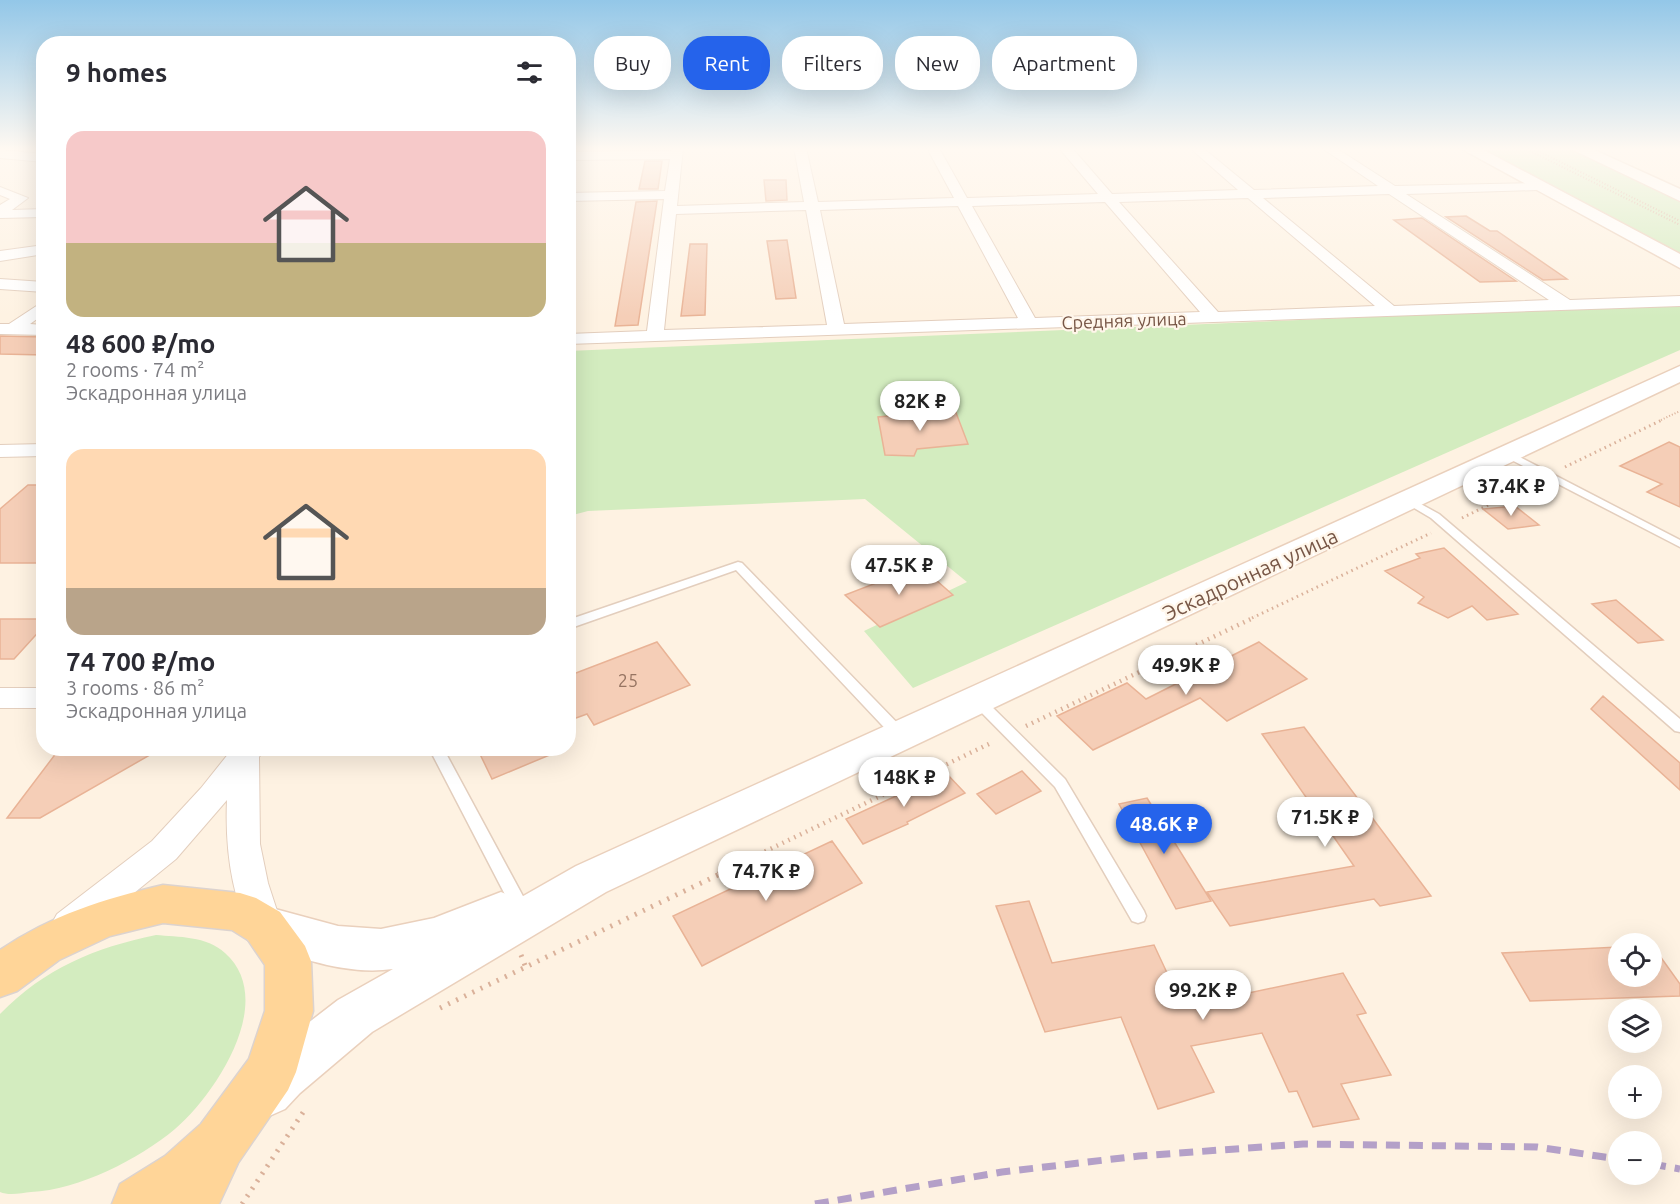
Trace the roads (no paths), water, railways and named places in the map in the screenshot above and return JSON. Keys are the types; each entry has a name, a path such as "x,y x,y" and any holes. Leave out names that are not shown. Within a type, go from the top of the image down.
{"main road":[{"path":"1572,204 1680,262"},
{"name":"Эскадронная улица","path":"591,879 1680,373"},
{"path":"0,968 101,919 163,904 240,912 264,926 330,944 364,950 404,946 591,879"},
{"path":"140,1204 184,1175 220,1143 282,1075 355,1016 591,879"},
{"path":"190,1204 220,1143 270,1072 289,1011 288,961 264,926"},
{"path":"0,976 43,946"}],"street":[{"path":"0,213 12,204"},
{"path":"655,335 672,204"},
{"path":"749,204 812,206 880,204"},
{"path":"963,204 1029,323"},
{"path":"1113,204 1213,317"},
{"path":"1263,204 1389,310"},
{"path":"1414,204 1565,304"},
{"path":"812,206 837,330"},
{"path":"0,213 36,213"},
{"path":"0,256 36,250"},
{"path":"0,284 36,286"},
{"name":"Средняя улица","path":"576,339 1680,300"},
{"path":"7,329 36,311"},
{"path":"7,329 36,330"},
{"path":"0,451 36,450"},
{"path":"0,698 36,698"},
{"path":"43,946 164,850 246,756"},
{"path":"248,756 241,808 244,856 250,891 264,926"}],"lane":[{"path":"1506,453 1680,544"},
{"path":"1408,500 1446,526 1680,727"},
{"path":"576,622 738,565 901,736"},
{"path":"978,701 1060,783 1138,916"},
{"path":"440,756 519,905"}],"railway":[{"path":"815,1204 1002,1172 1139,1156 1303,1144 1537,1147 1608,1158"},
{"path":"1662,1166 1680,1169"}]}
